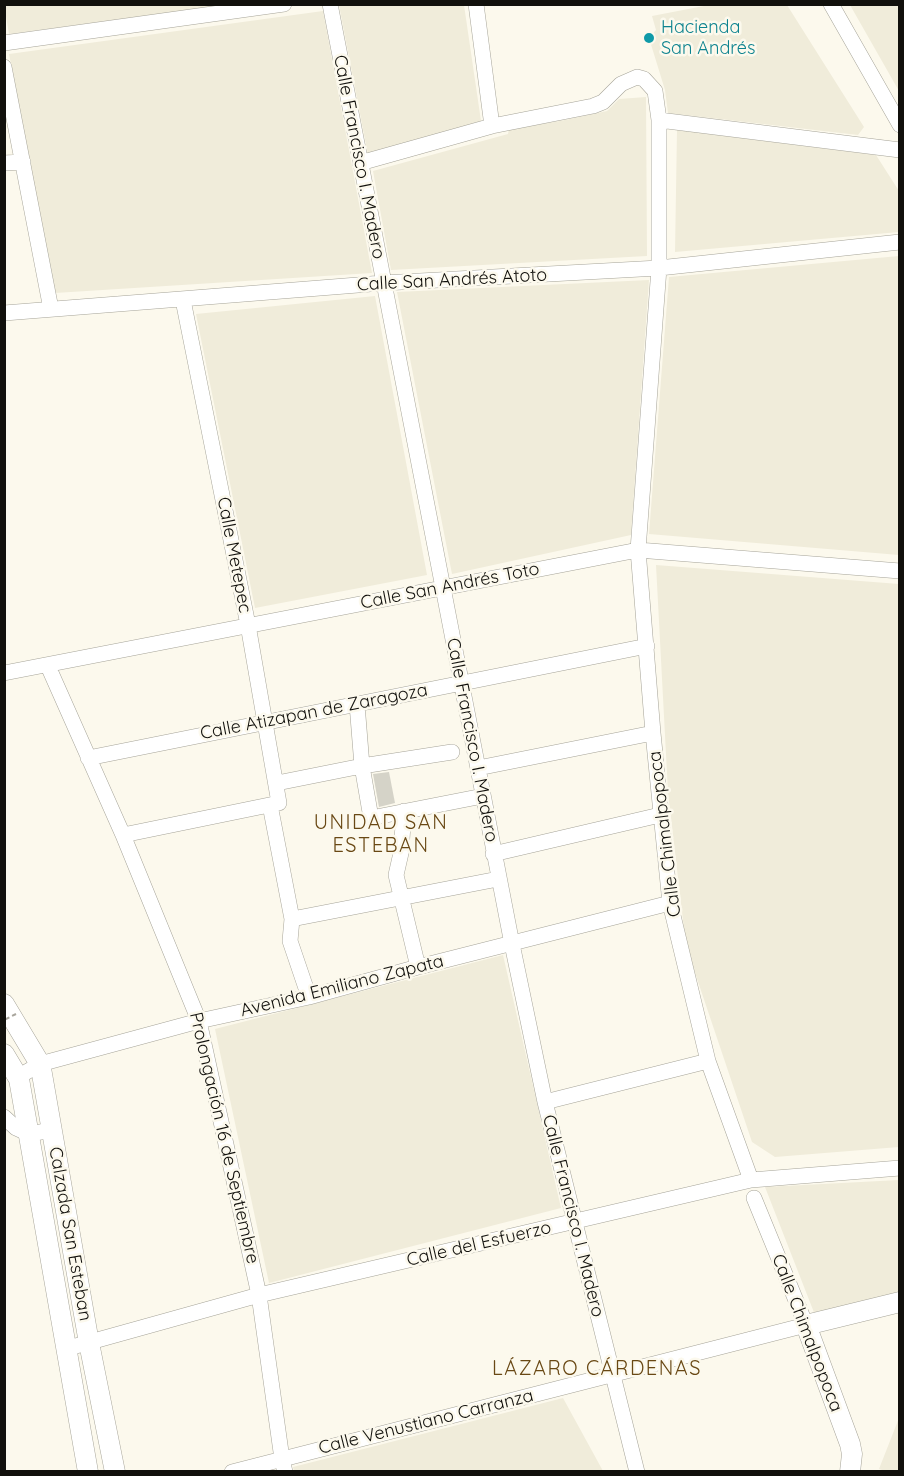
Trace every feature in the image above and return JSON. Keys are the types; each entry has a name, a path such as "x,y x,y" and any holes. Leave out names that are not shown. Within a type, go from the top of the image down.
{"main road":[{"name":"Calzada San Esteban","path":"10,1021 40,1064 89,1343 115,1472"},
{"name":"Calzada San Esteban","path":"6,1058 18,1077 88,1472"},
{"path":"41,1207 64,1202"},
{"name":"Calle Venustiano Carranza","path":"806,1325 900,1302"},
{"name":"Calle Chimalpopoca","path":"806,1325 850,1444 852,1454 850,1472"}],"street":[{"path":"4,43 284,4"},
{"name":"Calle Francisco I. Madero","path":"330,4 498,879 545,1102 637,1472"},
{"path":"360,163 492,126 476,4"},
{"path":"831,4 900,125"},
{"path":"4,68 51,309"},
{"name":"Calle Chimalpopoca","path":"492,126 593,106 603,102 629,79 637,77 650,83 655,91 659,120 659,268 638,550 660,815 670,903 708,1061 752,1180"},
{"path":"659,120 900,150"},
{"path":"4,163 23,162"},
{"name":"Calle San Andrés Atoto","path":"4,313 383,283 659,268 900,242"},
{"name":"Calle Metepec","path":"183,300 277,783 279,803 270,805 292,919 290,941 309,997"},
{"name":"Calle San Andrés Toto","path":"4,674 638,550 900,571"},
{"name":"Calle Atizapan de Zaragoza","path":"88,758 646,646"},
{"name":"Prolongación 16 de Septiembre","path":"48,666 123,835 200,1021 259,1294 284,1465"},
{"path":"357,704 362,766 371,818 483,796"},
{"path":"478,768 653,733"},
{"path":"277,783 362,766 452,752"},
{"path":"123,835 270,805"},
{"path":"404,811 401,853 396,875 417,967"},
{"path":"493,854 660,815"},
{"path":"292,919 498,879"},
{"name":"Avenida Emiliano Zapata","path":"18,1077 40,1064 200,1021 309,997 417,967 670,903"},
{"path":"545,1102 708,1061"},
{"path":"6,1121 29,1134 52,1130"},
{"name":"Calle del Esfuerzo","path":"65,1349 259,1294 752,1180 900,1168"},
{"name":"Calle Chimalpopoca","path":"754,1198 806,1325"},
{"name":"Calle Venustiano Carranza","path":"232,1472 284,1465 612,1374 806,1325"}],"shaded area":[{"path":"4,5 228,5 9,34"},
{"path":"339,5 464,5 481,121 368,155"},
{"path":"709,5 787,5 864,127 858,135 668,113 665,90 649,38 656,30 652,16"},
{"path":"850,5 899,5 899,91"},
{"path":"323,11 372,273 55,293 9,54"},
{"path":"646,97 647,256 391,270 373,171 508,134 509,129 607,111 619,99"},
{"path":"677,130 876,155 899,191 899,232 675,252"},
{"path":"899,256 899,555 649,534 669,277"},
{"path":"649,280 631,535 452,574 397,292"},
{"path":"375,296 427,575 255,608 196,314"},
{"path":"656,565 899,584 899,1147 775,1157 752,1142 686,946 668,792"},
{"path":"503,955 561,1208 269,1283 215,1029"},
{"path":"899,1180 899,1292 815,1315 765,1187"},
{"path":"563,1398 603,1471 294,1471 293,1467"},
{"path":"899,1418 899,1471 885,1471 879,1469"}],"building":[{"path":"389,772 395,803 379,807 373,774"}],"place":[{"name":"Hacienda San Andrés","path":"649,38"}],"district":[{"name":"UNIDAD SAN ESTEBAN","path":"381,834"},
{"name":"LÁZARO CÁRDENAS","path":"597,1369"}]}
